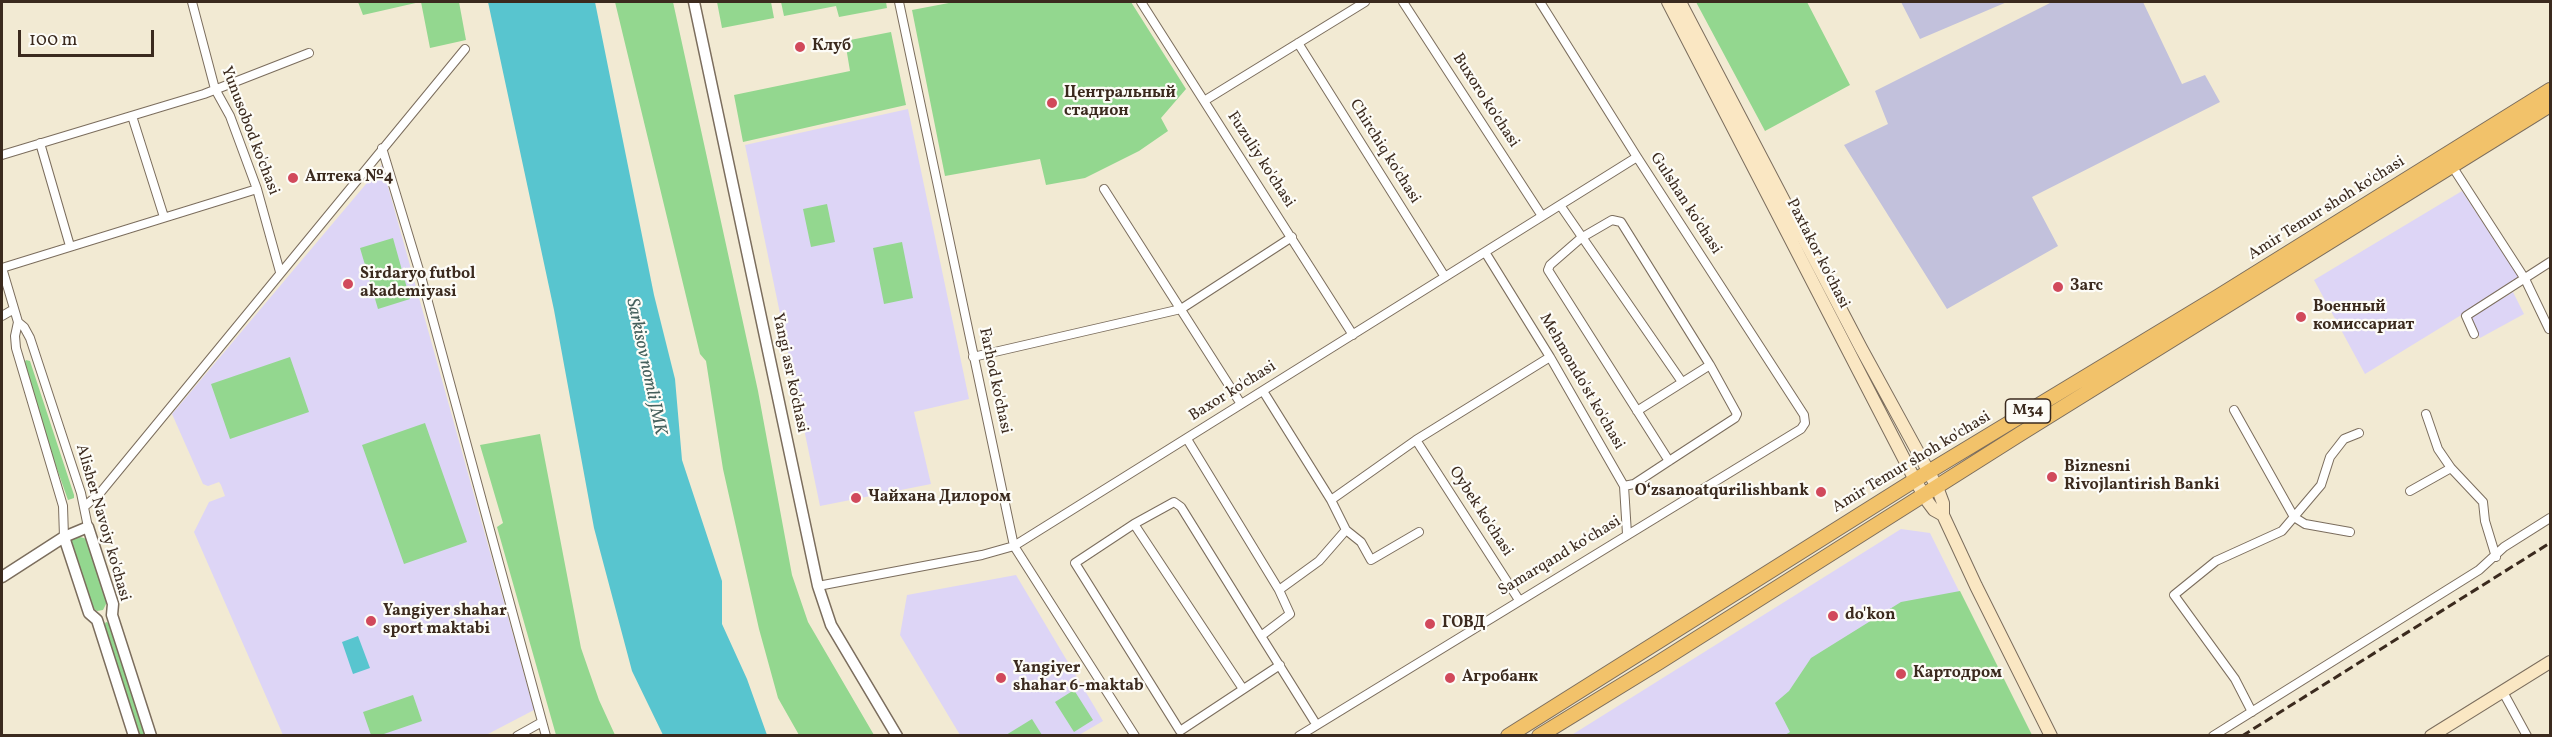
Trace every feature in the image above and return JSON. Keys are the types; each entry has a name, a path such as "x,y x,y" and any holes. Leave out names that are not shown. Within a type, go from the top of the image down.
{"highway":[{"name":"Amir Temur shoh ko'chasi","path":"1508,735 1915,480 2220,296 2550,90"},
{"name":"Amir Temur shoh ko'chasi","path":"1539,735 1658,663 2550,105"},
{"path":"1647,648 1658,663"}],"main road":[{"name":"Paxtakor ko'chasi","path":"1668,2 1915,480 1934,510 1943,515"},
{"name":"Paxtakor ko'chasi","path":"1680,2 1861,348 1937,487 1943,503 1943,515 2051,735"},
{"path":"2431,735 2550,662"}],"street":[{"name":"Yunusobod ko'chasi","path":"192,2 216,89 230,116 257,189 280,272"},
{"name":"Yangi asr ko'chasi","path":"694,2 818,586 831,625 897,735"},
{"name":"Farhod ko'chasi","path":"899,2 1014,546 1135,735"},
{"name":"Fuzuliy ko'chasi","path":"1141,2 1353,335"},
{"path":"1204,101 1365,2"},
{"name":"Buxoro ko'chasi","path":"1403,2 1542,216"},
{"name":"Gulshan ko'chasi","path":"1540,2 1804,415 1805,423"},
{"name":"Chirchiq ko'chasi","path":"1298,43 1445,277"},
{"path":"84,507 100,493 465,49"},
{"path":"2,155 216,89 309,53"},
{"path":"132,116 164,217"},
{"path":"40,144 69,246"},
{"path":"382,148 422,279 546,735"},
{"name":"Baxor ko'chasi","path":"818,586 982,555 1014,546 1637,157"},
{"path":"2452,166 2525,279 2549,329"},
{"path":"2,268 257,189"},
{"path":"1104,189 1241,404"},
{"path":"1560,205 1683,382"},
{"path":"1624,486 1634,484 1735,418 1737,414 1710,364 1622,222 1612,220 1581,238 1548,270 1669,461"},
{"path":"973,357 1181,309 1292,237"},
{"name":"Mehmondo'st ko'chasi","path":"1485,252 1550,357 1624,486 1627,534"},
{"path":"2474,334 2466,316 2550,262"},
{"name":"Alisher Navoiy ko'chasi","path":"2,268 18,322 16,348 63,506 64,537 89,613 97,620 135,735"},
{"path":"2,316 14,309"},
{"name":"Alisher Navoiy ko'chasi","path":"18,322 30,338 84,507 112,604 112,615 152,735"},
{"path":"1331,500 1416,440 1550,357"},
{"path":"1636,411 1710,364"},
{"path":"1263,391 1331,500 1347,530 1361,542 1371,560 1419,532"},
{"path":"2234,410 2294,517 2305,524 2350,532"},
{"path":"2426,414 2438,449 2451,468 2483,502 2485,521 2496,557"},
{"name":"Samarqand ko‘chasi","path":"1299,735 1802,429 1805,423"},
{"path":"2252,712 2235,679 2174,595 2216,561 2282,531 2321,485 2330,457 2344,438 2359,433"},
{"path":"1187,439 1279,590 1290,614 1261,636"},
{"name":"Oybek ko'chasi","path":"1416,440 1519,600"},
{"path":"2410,491 2451,468"},
{"path":"1280,665 1180,731 1075,563 1134,524 1174,502 1181,507 1280,665 1316,724"},
{"path":"2213,735 2470,576 2496,557 2504,547 2550,518"},
{"path":"1134,524 1243,689"},
{"path":"2,576 64,537 88,527"},
{"path":"1279,590 1319,561 1347,530"},
{"path":"97,620 112,615"},
{"path":"2503,692 2527,735"},
{"path":"517,735 542,722"}],"shaded area":[{"path":"1901,2 2007,2 1920,39"},
{"path":"2052,2 2143,2 2182,84 2205,75 2220,102 2032,197 2058,246 1947,309 1844,145 1888,124 1875,91"},
{"path":"908,109 969,399 914,412 931,484 820,506 745,145"},
{"name":"Yangiyer shahar sport maktabi","path":"382,165 534,710 486,735 283,735 194,532 209,502 225,496 219,482 208,486 203,484 172,414"},
{"path":"2462,191 2520,279 2365,374 2314,280"},
{"path":"2513,292 2524,314 2480,338 2470,318"},
{"path":"1901,529 1930,533 2031,735 1570,736"},
{"name":"Yangiyer shahar 6-maktab","path":"1016,575 1103,721 1079,735 960,735 900,635 907,595"}],"green space":[{"path":"358,2 420,2 363,15"},
{"path":"421,2 459,2 466,40 430,48"},
{"path":"615,2 673,2 758,391 792,575 808,622 874,735 799,735 778,698 759,629 723,469 706,361 700,354"},
{"path":"717,2 771,2 774,18 722,28"},
{"path":"781,2 886,2 887,8 839,17 836,6 784,16"},
{"name":"Центральный стадион","path":"954,2 1131,2 1186,89 1161,118 1168,131 1139,151 1085,178 1046,185 1040,159 945,176 912,10"},
{"path":"1696,2 1807,2 1850,85 1765,131"},
{"path":"891,32 906,105 743,142 734,95 850,71 845,41"},
{"path":"827,204 835,242 811,247 803,209"},
{"path":"393,238 410,299 378,309 360,248"},
{"path":"902,242 913,298 884,304 873,248"},
{"path":"290,357 309,412 230,439 211,384"},
{"path":"26,360 30,361 74,495 74,498 68,500 21,367"},
{"path":"425,423 467,542 404,564 362,445"},
{"path":"540,434 581,648 599,700 615,735 556,735 497,527 503,523 480,445"},
{"path":"77,536 87,539 107,602 103,610 97,611 93,608 71,545 72,540"},
{"name":"Картодром","path":"1960,591 2032,735 1785,735 1790,732 1775,703 1789,691 1811,658 1901,602"},
{"path":"106,622 109,623 145,735 140,735 104,625"},
{"path":"1074,690 1093,720 1074,732 1055,702"},
{"path":"413,695 422,721 381,735 371,735 363,712"},
{"path":"1032,719 1042,735 1006,735"}],"water":[{"name":"Sarkisov nomli JMK","path":"488,2 595,2 654,295 675,379 682,460 722,581 722,624 747,679 767,735 663,735 632,671 594,528 554,310"},
{"path":"358,636 370,668 353,674 342,642"}],"railway":[{"path":"2242,736 2550,543"}],"place":[{"name":"Клуб","path":"800,47"},
{"name":"Центральный стадион","path":"1052,103"},
{"name":"Аптека №4","path":"293,178"},
{"name":"Sirdaryo futbol akademiyasi","path":"348,284"},
{"name":"Загс","path":"2058,287"},
{"name":"Военный комиссариат","path":"2301,317"},
{"name":"Biznesni Rivojlantirish Banki","path":"2052,477"},
{"name":"Oʻzsanoatqurilishbank","path":"1821,492"},
{"name":"Чайхана Дилором","path":"856,498"},
{"name":"do'kon","path":"1833,616"},
{"name":"Yangiyer shahar sport maktabi","path":"371,621"},
{"name":"ГОВД","path":"1430,624"},
{"name":"Картодром","path":"1901,674"},
{"name":"Yangiyer shahar 6-maktab","path":"1001,678"},
{"name":"Агробанк","path":"1450,678"}]}
